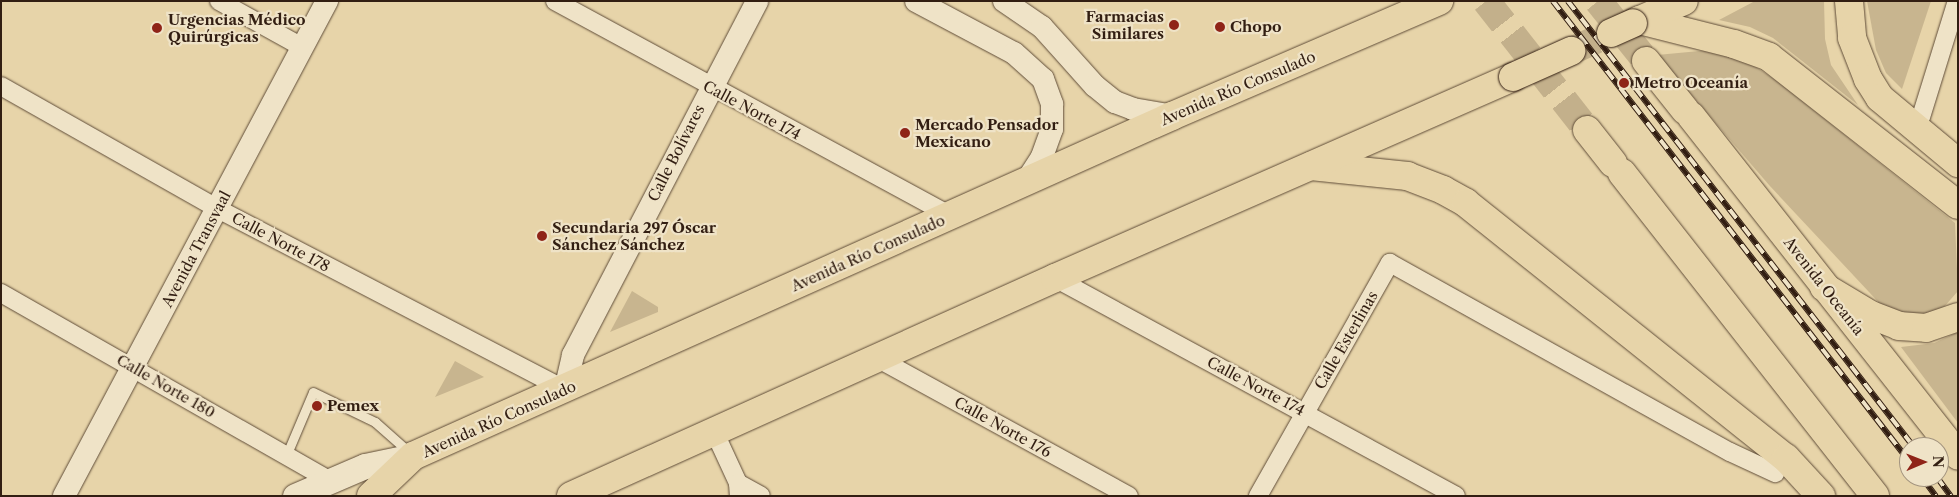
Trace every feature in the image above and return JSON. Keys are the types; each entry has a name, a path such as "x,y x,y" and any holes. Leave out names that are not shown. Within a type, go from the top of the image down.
{"highway":[{"name":"Avenida Río Consulado","path":"413,456 565,390 1172,116 1439,1"},
{"path":"1684,1 1628,25 1734,44 1769,57 1958,205"},
{"path":"1849,1 1852,38 1872,85 1880,98 1958,163"},
{"path":"575,495 1055,278 1571,51"},
{"name":"Avenida Oceanía","path":"1646,61 1958,455"},
{"path":"1587,130 1875,496"},
{"path":"1307,166 1407,176 1443,190 1466,203 1786,458 1821,496"},
{"path":"1824,287 1871,315 1899,326 1926,328 1958,317"},
{"path":"371,496 413,456"}],"main road":[{"name":"Avenida Río Consulado","path":"295,496 364,466 413,456"}],"street":[{"path":"219,1 302,47"},
{"name":"Avenida Transvaal","path":"64,496 327,1"},
{"name":"Calle Norte 174","path":"555,1 709,87 951,216"},
{"name":"Calle Bolívares","path":"565,390 572,355 709,87 757,1"},
{"path":"916,1 1014,53 1043,79 1052,104 1052,129 1042,157 1026,182"},
{"path":"1004,1 1042,26 1095,86 1115,102 1172,116"},
{"path":"1921,117 1956,1"},
{"name":"Calle Norte 178","path":"1,86 218,209 565,390"},
{"name":"Calle Esterlinas","path":"1258,496 1390,263 1730,452 1775,473"},
{"name":"Calle Norte 174","path":"1055,278 1456,496"},
{"name":"Calle Norte 180","path":"1,293 133,366 331,481"},
{"name":"Calle Norte 176","path":"877,358 1129,496"},
{"path":"714,431 739,489 761,496"}],"lane":[{"path":"286,456 313,392 375,422 413,456"}],"shaded area":[{"path":"1755,1 1824,1 1825,39 1831,65 1858,105 1773,38 1750,27 1719,20"},
{"path":"1867,1 1931,1 1902,89 1886,73 1876,50"},
{"path":"1710,50 1753,65 1777,81 1955,223 1958,291 1944,307 1924,315 1903,316 1883,307 1769,185 1657,55"},
{"path":"632,291 658,307 658,312 610,332"},
{"path":"1958,332 1958,423 1901,347 1934,343"},
{"path":"455,361 484,377 435,397"}],"tunnel":[{"path":"1486,1 1587,130"},
{"path":"1598,1 1646,61"},
{"path":"1571,51 1611,33"}],"railway":[{"path":"1553,1 1899,448"},
{"path":"1568,1 1906,437"},
{"path":"1929,487 1936,496"},
{"path":"1944,487 1951,496"}],"place":[{"name":"Farmacias Similares","path":"1174,25"},
{"name":"Chopo","path":"1220,27"},
{"name":"Urgencias Médico Quirúrgicas","path":"157,28"},
{"name":"Metro Oceanía","path":"1624,83"},
{"name":"Mercado Pensador Mexicano","path":"905,133"},
{"name":"Secundaria 297 Óscar Sánchez Sánchez","path":"542,236"},
{"name":"Pemex","path":"317,406"}]}
